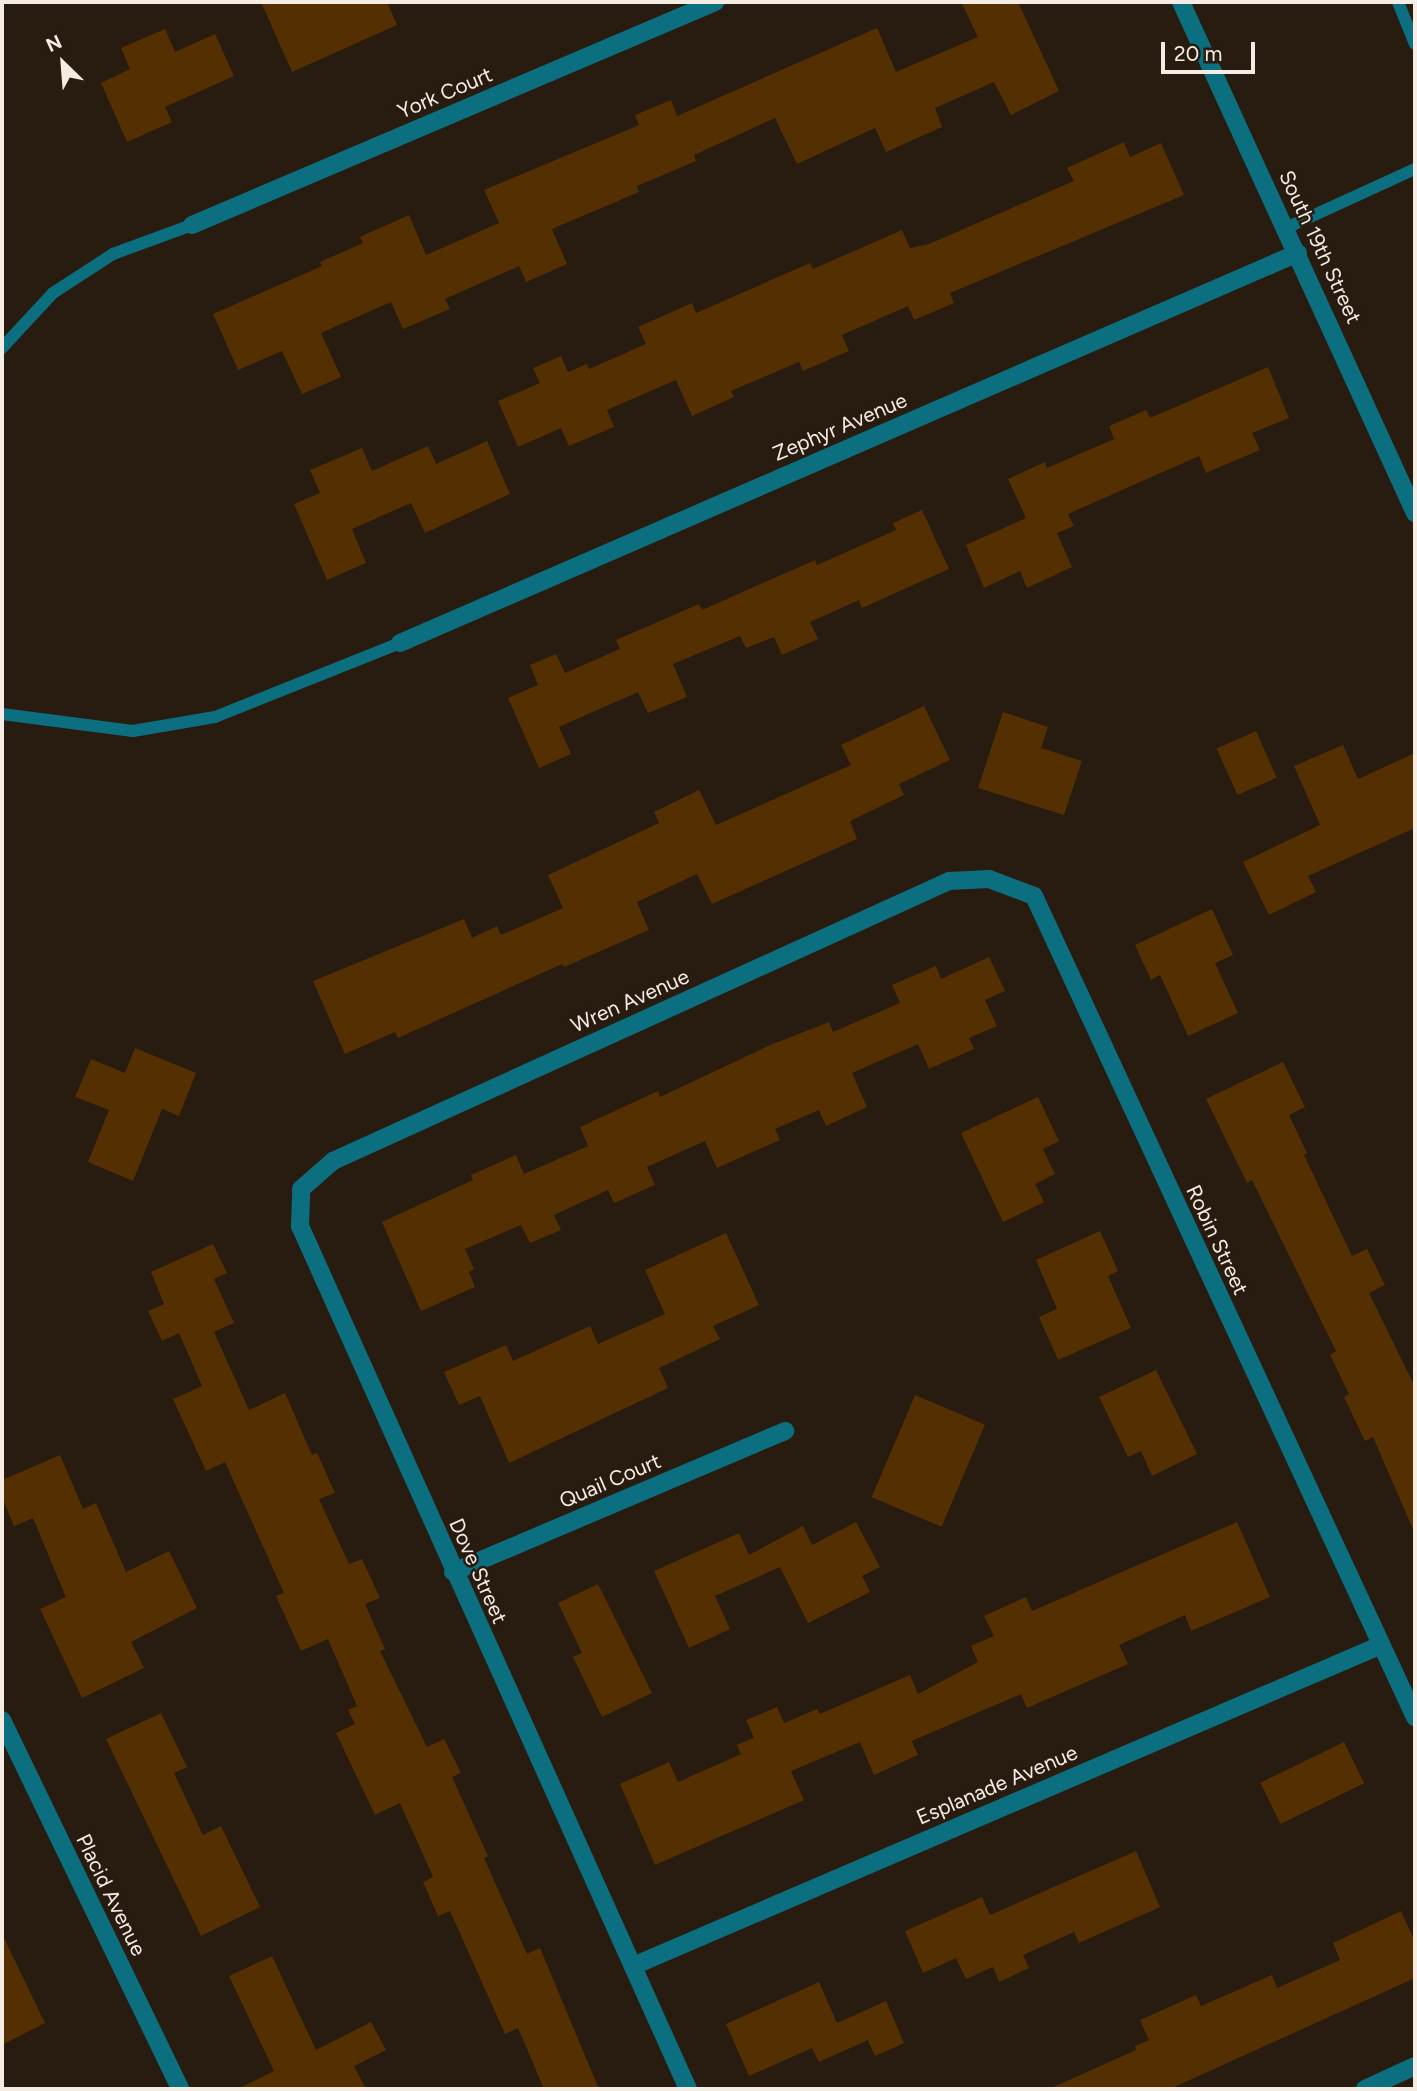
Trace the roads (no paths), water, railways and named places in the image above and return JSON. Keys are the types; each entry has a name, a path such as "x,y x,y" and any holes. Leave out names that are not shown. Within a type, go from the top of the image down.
{"street":[{"name":"York Court","path":"192,225 715,2"},
{"name":"South 19th Street","path":"1181,2 1415,513"},
{"name":"Zephyr Avenue","path":"400,643 1298,253"},
{"name":"Wren Avenue","path":"301,1189 334,1161 949,881 989,879"},
{"name":"Robin Street","path":"989,879 1034,896 1379,1646 1415,1717"},
{"name":"Dove Street","path":"301,1189 300,1226 453,1572 688,2089"},
{"name":"Quail Court","path":"453,1572 785,1431"},
{"name":"Esplanade Avenue","path":"633,1966 1379,1646"},
{"name":"Placid Avenue","path":"2,1720 180,2089"},
{"path":"1364,2089 1415,2066"}],"lane":[{"path":"1398,2 1415,44"},
{"path":"1286,228 1415,169"},
{"path":"2,348 53,293 113,254 192,225"},
{"path":"2,714 133,731 215,717 400,643"}]}
